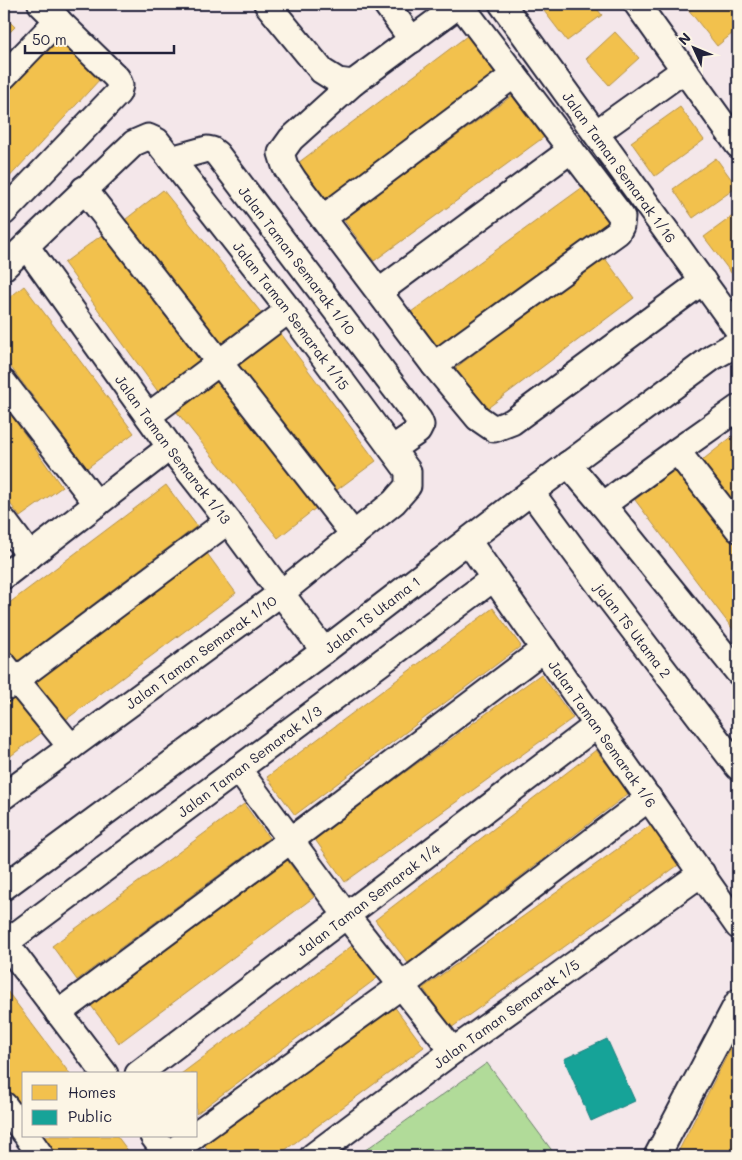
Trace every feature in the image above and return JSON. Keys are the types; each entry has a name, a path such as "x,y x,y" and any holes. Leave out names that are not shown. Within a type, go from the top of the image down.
{"street":[{"path":"267,4 322,71 338,81 353,83"},
{"path":"386,4 412,40"},
{"path":"434,365 618,232 622,217 460,4 353,83 291,139 281,153 285,166 294,180 380,291 434,365 478,418 494,429 512,422 703,281"},
{"name":"Jalan Taman Semarak 1/16","path":"502,4 738,330"},
{"path":"637,4 738,146"},
{"path":"4,76 50,12 117,78 120,85 118,94 4,212"},
{"path":"596,134 684,70"},
{"path":"323,218 514,75"},
{"name":"Jalan Taman Semarak 1/15","path":"84,189 134,144 148,137 157,141 289,310 408,471 408,486 394,502"},
{"name":"Jalan Taman Semarak 1/10","path":"171,159 207,149 217,154 419,420 421,426 418,431 392,449"},
{"path":"380,291 571,150"},
{"path":"4,267 84,189 354,535"},
{"name":"Jalan Taman Semarak 1/13","path":"26,246 170,447 228,521 324,651"},
{"path":"148,416 289,310"},
{"name":"Jalan TS Utama 1","path":"4,887 324,651 568,464 713,357 738,343"},
{"path":"4,383 97,504"},
{"path":"603,505 738,408"},
{"path":"4,576 170,447"},
{"path":"676,451 738,529"},
{"path":"568,464 738,672"},
{"name":"jalan TS Utama 2","path":"531,492 738,767"},
{"name":"Jalan Taman Semarak 1/10","path":"4,796 281,593 394,502"},
{"path":"4,521 30,556"},
{"path":"71,747 8,678 228,521"},
{"name":"Jalan Taman Semarak 1/6","path":"468,541 738,926"},
{"name":"Jalan Taman Semarak 1/3","path":"4,943 494,578"},
{"path":"58,1013 544,649"},
{"name":"Jalan Taman Semarak 1/4","path":"141,1072 597,725"},
{"path":"238,769 346,915 453,1052"},
{"path":"198,1133 401,986 649,798"},
{"name":"Jalan Taman Semarak 1/5","path":"312,1156 702,873"},
{"path":"4,943 103,1072"},
{"path":"657,1156 738,1002"},
{"path":"4,1105 22,1129"},
{"path":"28,1138 41,1156"},
{"path":"163,1151 189,1138"}],"green space":[{"path":"487,1063 556,1156 357,1156"}],"building: Homes":[{"path":"554,4 593,4 602,15 567,41 544,11"},
{"path":"684,4 738,4 738,29 717,46"},
{"path":"4,16 15,27 4,38"},
{"path":"615,32 639,58 609,85 586,59"},
{"path":"467,36 500,80 327,210 294,166"},
{"path":"57,38 101,78 4,183 4,95"},
{"path":"513,95 544,137 374,261 343,219"},
{"path":"680,107 704,140 655,176 631,142"},
{"path":"716,158 737,187 693,218 673,189"},
{"path":"587,184 614,222 439,350 411,312"},
{"path":"163,190 263,315 221,348 121,223"},
{"path":"738,212 738,276 735,278 704,237"},
{"path":"110,229 208,363 162,397 64,263"},
{"path":"604,257 634,298 485,410 454,369"},
{"path":"24,286 134,433 87,468 4,358 4,302"},
{"path":"279,331 376,461 330,495 233,365"},
{"path":"215,372 321,504 278,538 172,406"},
{"path":"4,405 62,487 20,517 4,495"},
{"path":"738,432 738,512 700,462"},
{"path":"681,464 738,540 738,636 635,500"},
{"path":"166,485 197,526 15,663 4,648 4,607"},
{"path":"206,552 236,593 64,721 34,680"},
{"path":"493,608 521,646 295,815 267,777"},
{"path":"541,674 573,718 345,882 314,838"},
{"path":"21,692 48,728 4,761 4,705"},
{"path":"596,750 629,793 408,963 375,920"},
{"path":"244,804 269,838 77,980 52,946"},
{"path":"655,822 684,861 451,1028 423,988"},
{"path":"285,857 314,897 119,1043 89,1003"},
{"path":"357,942 381,975 198,1112 198,1072 184,1072"},
{"path":"4,987 68,1072 22,1072 22,1108 4,1084"},
{"path":"391,1002 424,1047 277,1156 213,1156 203,1143"},
{"path":"738,1034 738,1141 730,1156 676,1156"},
{"path":"44,1138 118,1138 132,1156 58,1156"}],"building: Public":[{"path":"607,1039 635,1101 591,1121 564,1059"}]}
